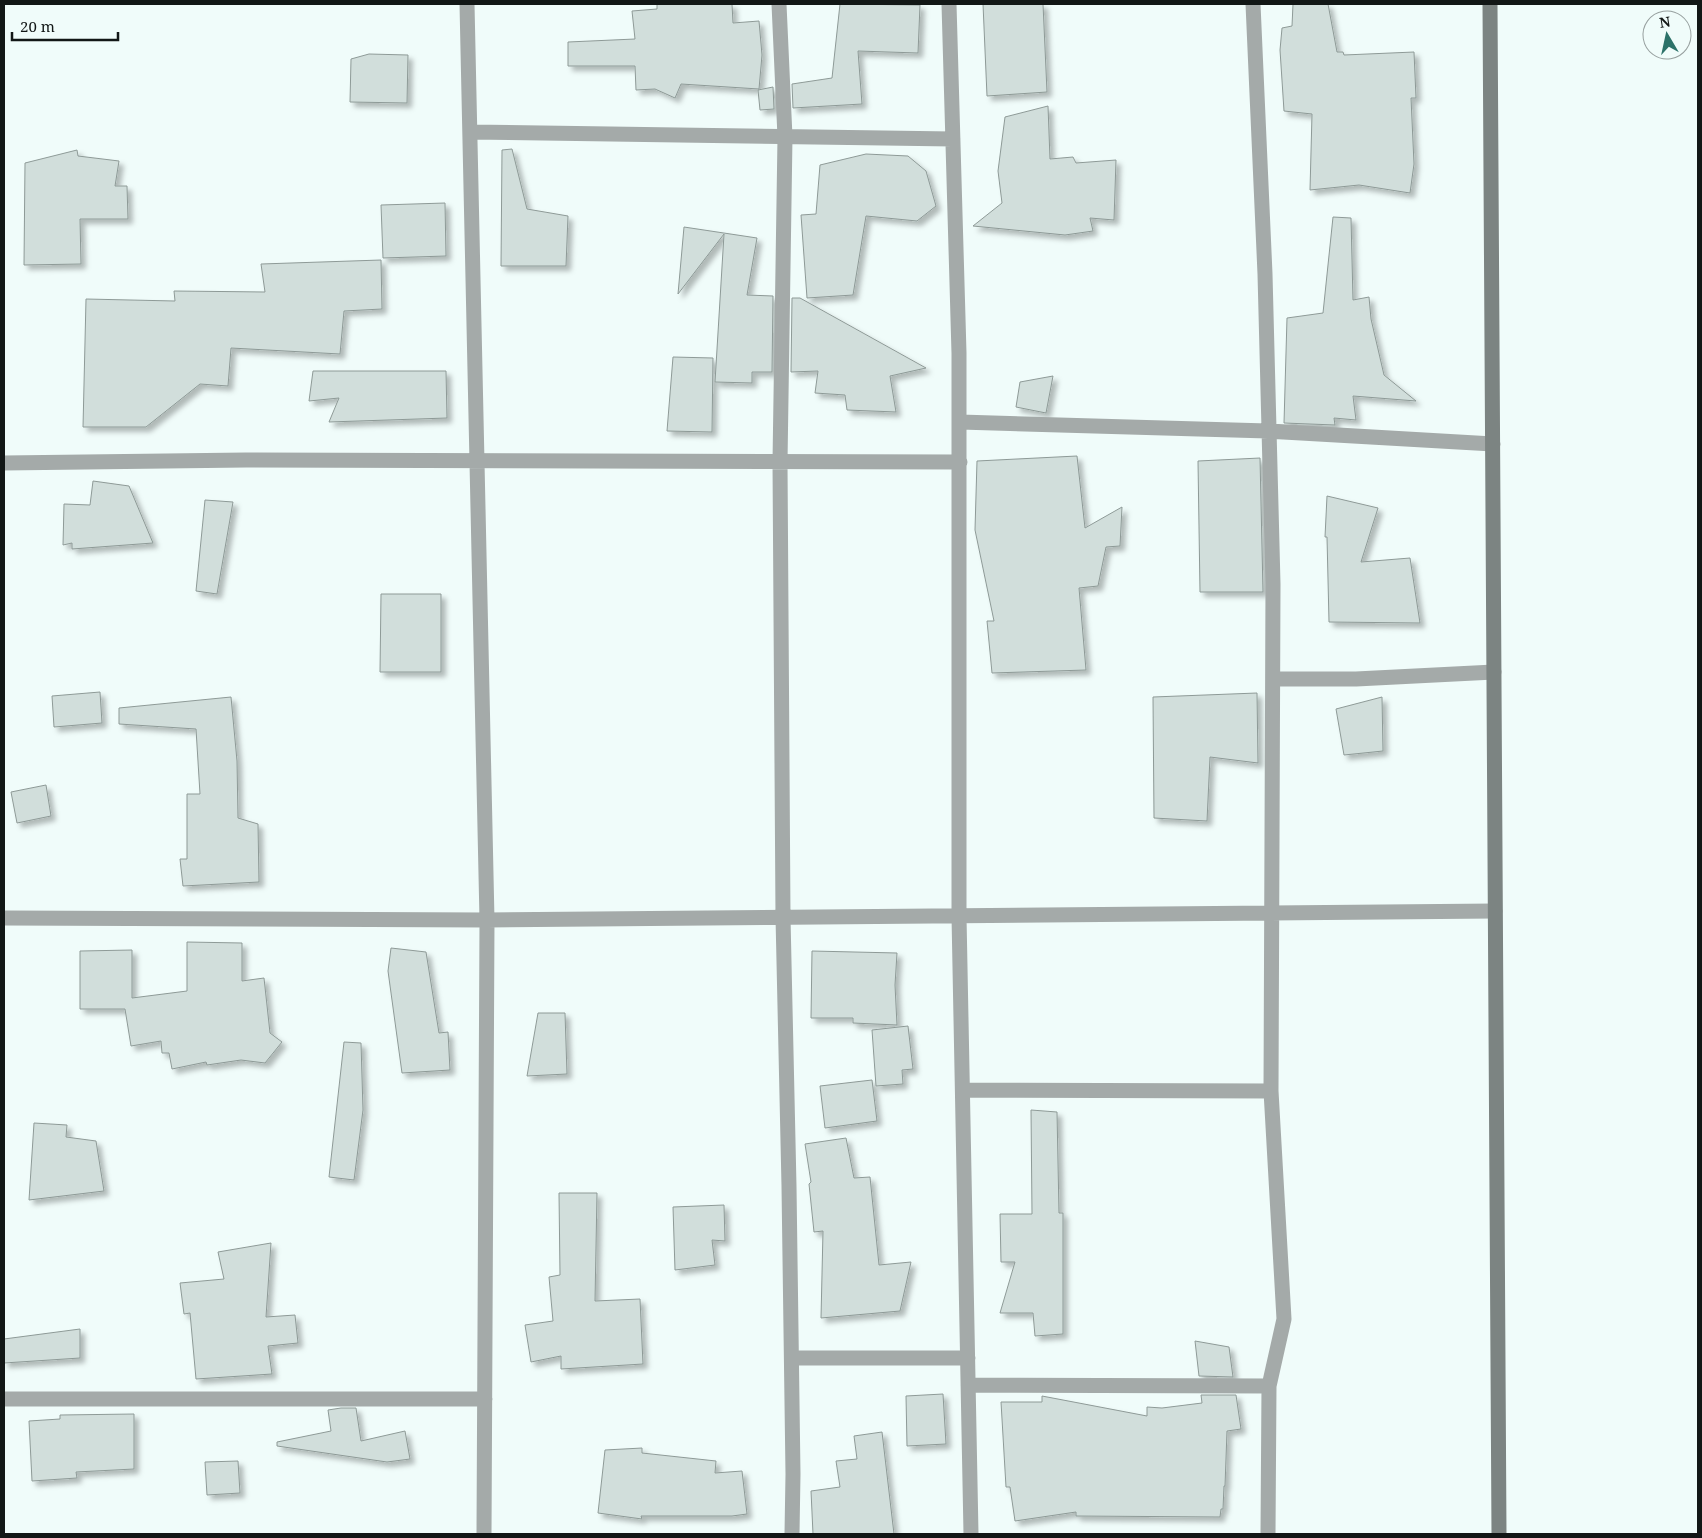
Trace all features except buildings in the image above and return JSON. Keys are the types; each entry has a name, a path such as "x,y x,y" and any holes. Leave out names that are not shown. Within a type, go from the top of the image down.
{"street":[{"path":"468,4 487,920 484,1534"},
{"path":"778,4 785,137 780,462 783,918 792,1358 792,1534"},
{"path":"948,4 960,422 959,916 972,1534"},
{"path":"1253,4 1266,274 1274,679 1270,913 1270,1091 1284,1319 1269,1386 1268,1534"},
{"path":"1490,4 1499,1534"},
{"path":"470,132 953,140"},
{"path":"960,422 1268,431 1493,444"},
{"path":"4,463 246,460 960,462"},
{"path":"1274,679 1356,679 1494,672"},
{"path":"4,918 487,920 1495,912"},
{"path":"963,1090 1270,1091"},
{"path":"792,1358 968,1358"},
{"path":"968,1385 1269,1386"},
{"path":"4,1399 486,1399"}]}
